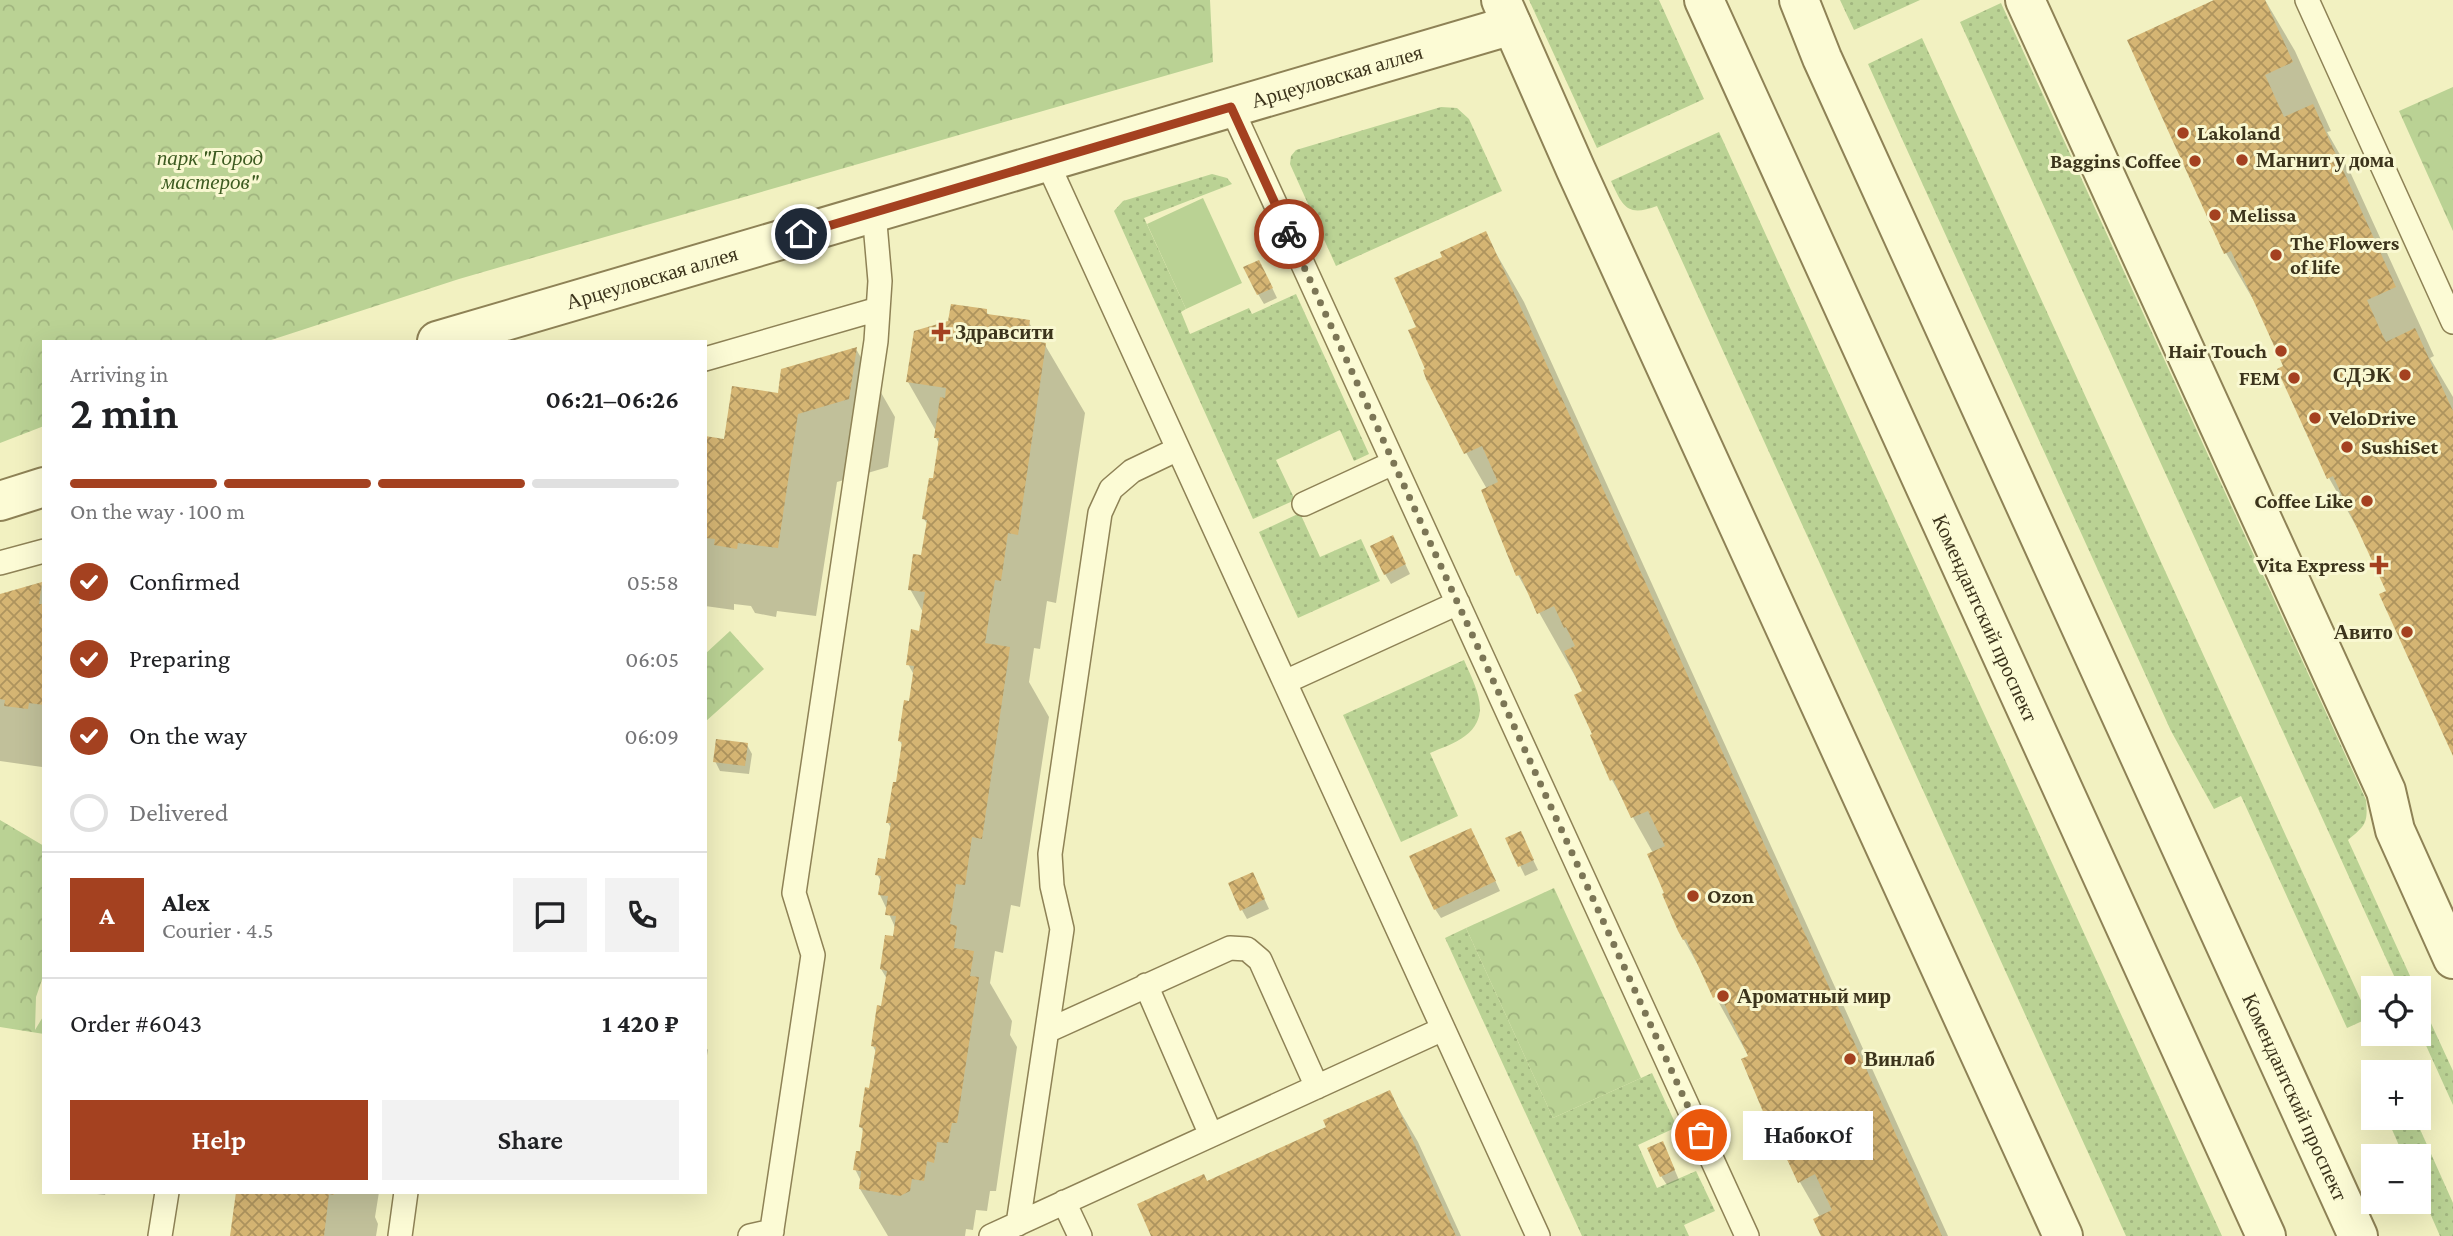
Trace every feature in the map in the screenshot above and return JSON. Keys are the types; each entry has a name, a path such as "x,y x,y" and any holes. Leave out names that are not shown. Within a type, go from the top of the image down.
{"street":[{"name":"Комендантский проспект","path":"1704,0 2266,1236"},
{"name":"Комендантский проспект","path":"1799,0 1828,71 2358,1236"},
{"path":"2025,0 2386,791 2395,830 2453,959"},
{"path":"1507,13 1576,170 2063,1236"},
{"name":"Арцеуловская аллея","path":"444,340 524,328 874,212 1231,107 1507,13"},
{"path":"0,501 42,488"}],"lane":[{"path":"2307,0 2453,322"},
{"path":"1231,107 1746,1236"},
{"path":"1047,162 1538,1236"},
{"path":"765,1235 813,955 794,893 876,341 880,281 874,212"},
{"path":"707,358 878,309"},
{"path":"1018,1224 1062,929 1052,886 1050,854 1100,513 1111,489 1132,471 1178,449"},
{"path":"1304,504 1393,463"},
{"path":"0,564 42,552"},
{"path":"1284,682 1458,603"},
{"path":"1047,1031 1230,948 1247,949 1260,960 1317,1087"},
{"path":"1146,985 1211,1135"},
{"path":"991,1236 1443,1029"},
{"path":"160,1236 167,1194"},
{"path":"400,1236 406,1194"},
{"path":"1065,1202 1080,1236"}],"green space":[{"name":"парк \"Город мастеров\"","path":"0,0 1210,0 1213,62 459,279 271,340 42,340 42,427 0,443"},
{"path":"1529,0 1659,0 1704,99 1597,148"},
{"path":"1840,0 1920,0 1854,30"},
{"path":"2001,3 2366,800 2365,823 2348,840 2410,976 2394,976 1960,22"},
{"path":"1922,38 2361,1000 2361,1022 2347,1028 2241,796 2214,809 2171,731 1868,64"},
{"path":"2453,87 2453,231 2399,111"},
{"path":"1441,107 1457,108 1469,119 1502,191 1336,266 1290,164 1291,156 1296,150"},
{"path":"1719,132 2222,1236 2126,1236 1657,206 1632,210 1623,203 1611,181"},
{"path":"1212,174 1227,178 1232,184 1144,218 1186,309 1181,312 1190,334 1249,308 1252,314 1296,294 1369,454 1354,461 1340,430 1276,460 1295,500 1253,519 1114,211 1123,201"},
{"path":"1203,198 1242,283 1186,309 1147,224"},
{"path":"1300,513 1320,557 1361,539 1380,581 1298,618 1259,532"},
{"path":"730,631 764,669 707,720 707,652"},
{"path":"1464,660 1477,690 1480,710 1478,719 1461,739 1430,753 1458,816 1401,842 1343,715"},
{"path":"0,820 42,845 42,980 36,997 35,1030 42,1018 42,1034 0,1027"},
{"path":"1554,888 1641,1078 1553,1118 1466,928"},
{"path":"1466,928 1553,1118 1652,1073 1677,1127 1638,1145 1657,1188 1696,1171 1715,1211 1684,1225 1689,1236 1582,1236 1445,938"},
{"path":"2431,1023 2453,1071 2453,1105 2426,1046 2431,1046"},
{"path":"2392,1130 2420,1130 2427,1144 2398,1144"},
{"path":"2431,1154 2453,1203 2453,1236 2440,1236 2430,1214"}],"building":[{"path":"2214,0 2265,0 2293,62 2265,75 2284,117 2313,104 2396,287 2367,300 2382,334 2386,342 2415,328 2453,411 2453,756 2379,594 2386,591 2333,476 2327,479 2277,369 2283,366 2231,251 2224,254 2127,40"},
{"path":"1486,231 1942,1236 1821,1236 1813,1219 1832,1210 1815,1174 1798,1183 1780,1144 1777,1145 1741,1059 1748,1056 1720,994 1713,998 1662,894 1664,893 1647,854 1665,846 1648,811 1631,818 1613,779 1610,781 1590,735 1592,734 1574,695 1582,691 1564,651 1575,646 1554,606 1537,614 1520,575 1516,576 1481,490 1498,482 1482,446 1464,454 1426,379 1425,369 1408,330 1416,327 1394,278 1442,257 1440,252"},
{"path":"1259,260 1273,288 1257,295 1243,267"},
{"path":"951,304 987,309 987,314 1030,320 1027,340 1046,343 1018,535 1008,533 1001,581 995,580 985,643 1010,647 982,839 972,837 965,885 956,884 950,924 957,926 954,948 974,951 970,976 979,977 957,1123 952,1123 948,1143 937,1142 934,1163 927,1161 924,1181 912,1179 910,1191 900,1196 859,1189 861,1171 853,1170 856,1151 860,1151 863,1128 859,1127 865,1087 869,1088 876,1047 871,1046 877,1005 881,1006 887,971 880,969 885,935 893,936 896,916 885,915 888,896 878,895 881,876 875,875 878,858 885,859 891,823 886,823 902,742 898,741 904,700 909,701 914,666 906,665 911,629 919,631 925,592 908,590 913,554 921,555 927,520 922,519 929,478 933,478 939,438 934,438 940,397 945,398 946,388 906,382 914,331 948,321"},
{"path":"857,347 849,399 798,414 778,548 738,543 737,549 714,545 715,539 707,538 707,436 724,439 732,386 778,393 781,369"},
{"path":"1393,535 1406,564 1384,575 1370,546"},
{"path":"42,582 39,604 42,604 42,705 29,703 28,709 4,706 5,700 0,699 0,594"},
{"path":"716,739 748,743 745,766 713,762"},
{"path":"1471,828 1496,881 1434,910 1409,856"},
{"path":"1521,831 1534,860 1518,867 1505,838"},
{"path":"1253,872 1265,899 1240,911 1228,883"},
{"path":"1390,1090 1456,1236 1151,1236 1137,1204 1204,1174 1207,1181 1326,1127 1323,1120"},
{"path":"1663,1141 1675,1170 1660,1177 1647,1148"},
{"path":"236,1194 329,1194 324,1236 230,1236"}],"way so far":[{"path":"1289,234 1701,1135"}],"place":[{"name":"Lakoland","path":"2183,133"},
{"name":"Магнит у дома","path":"2242,160"},
{"name":"Baggins Coffee","path":"2195,161"},
{"name":"Melissa","path":"2215,215"},
{"name":"The Flowers of life","path":"2276,255"},
{"name":"Здравсити","path":"941,332"},
{"name":"Hair Touch","path":"2281,351"},
{"name":"СДЭК","path":"2405,375"},
{"name":"FEM","path":"2294,378"},
{"name":"VeloDrive","path":"2315,418"},
{"name":"SushiSet","path":"2347,447"},
{"name":"Coffee Like","path":"2367,501"},
{"name":"Vita Express","path":"2379,565"},
{"name":"Авито","path":"2407,632"},
{"name":"Ozon","path":"1693,896"},
{"name":"Ароматный мир","path":"1723,996"},
{"name":"Винлаб","path":"1850,1059"},
{"name":"НабокOf","path":"1701,1135"}],"route":[{"path":"801,234 1231,107 1289,234"}]}
